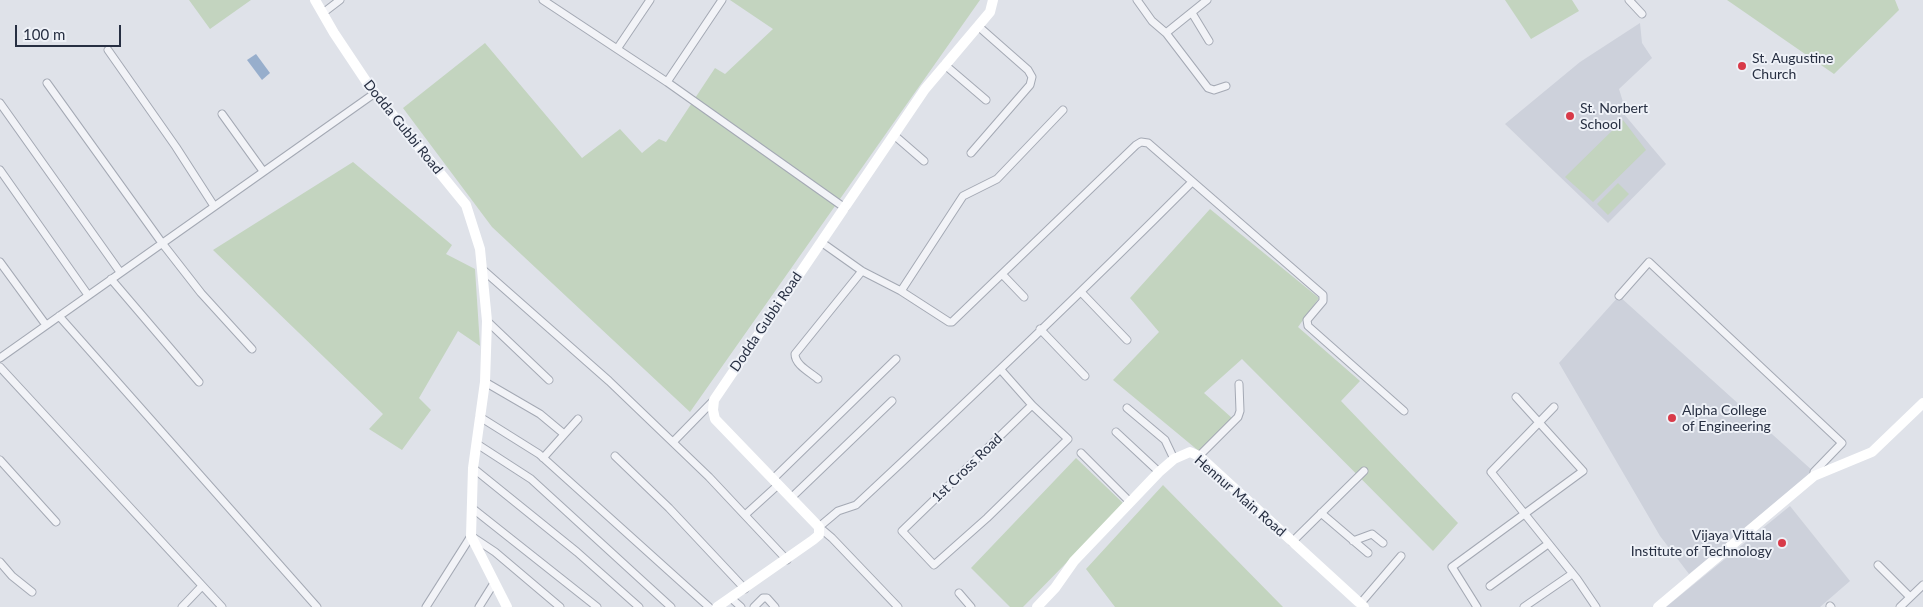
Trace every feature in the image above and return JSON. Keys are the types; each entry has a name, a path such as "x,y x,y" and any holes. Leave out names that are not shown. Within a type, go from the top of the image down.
{"main road":[{"name":"Dodda Gubbi Road","path":"315,0 334,33 375,93 466,205 480,248 487,321 484,382 473,468 471,536 507,607"},
{"name":"Dodda Gubbi Road","path":"714,400 925,89 990,12 993,0"},
{"path":"714,400 713,410 715,419 819,527 818,535 813,540 787,560 717,607"},
{"path":"1658,607 1814,476 1872,452 1923,403"},
{"name":"Hennur Main Road","path":"1037,607 1055,588 1074,561 1159,472 1174,459 1190,452 1199,456 1362,605"}],"street":[{"path":"322,13 340,0"},
{"path":"543,0 667,82 845,208"},
{"path":"617,49 650,0"},
{"path":"667,82 722,0"},
{"path":"1137,0 1152,21 1166,33 1208,88 1214,90 1226,86"},
{"path":"1166,33 1181,20 1192,14 1207,0"},
{"path":"1629,0 1642,14"},
{"path":"1192,14 1209,41"},
{"path":"971,153 1030,85 1032,78 1028,70 978,26"},
{"path":"108,50 176,147 214,206"},
{"path":"945,65 986,100"},
{"path":"47,83 162,243 201,292 252,349"},
{"path":"0,358 375,93"},
{"path":"0,103 120,272"},
{"path":"901,290 963,196 997,179 1063,110"},
{"path":"222,114 264,171"},
{"path":"894,135 924,161"},
{"path":"822,242 862,270 901,290 949,322 952,322 1136,145 1141,142 1148,142 1324,295 1323,302 1308,320 1308,326 1404,411"},
{"path":"0,170 88,295"},
{"path":"894,606 832,538 819,527 838,511 856,505 1001,370 1192,182"},
{"path":"0,262 46,325"},
{"path":"1619,296 1650,262 1842,443 1814,472 1814,476"},
{"path":"481,268 609,381 673,442 787,560"},
{"path":"818,379 798,363 795,359 796,354 862,270"},
{"path":"1002,274 1024,297"},
{"path":"111,278 199,382"},
{"path":"1081,292 1127,340"},
{"path":"59,316 316,607"},
{"path":"487,321 549,380"},
{"path":"1040,330 1085,376"},
{"path":"745,515 896,359"},
{"path":"0,367 222,607"},
{"path":"1001,370 1032,405"},
{"path":"484,382 548,419 564,434"},
{"path":"1199,456 1238,417 1240,411 1239,384"},
{"path":"1477,607 1452,567 1583,471 1516,397"},
{"path":"673,442 714,400"},
{"path":"791,498 892,401"},
{"name":"1st Cross Road","path":"1032,405 1068,439 987,518 934,565 902,531 1032,405"},
{"path":"1554,407 1490,472 1572,574 1596,607"},
{"path":"1127,408 1165,440 1174,459"},
{"path":"480,417 543,458 709,607"},
{"path":"543,458 578,419"},
{"path":"1116,432 1159,472"},
{"path":"477,444 531,478 671,607"},
{"path":"1081,452 1130,502"},
{"path":"616,456 744,589"},
{"path":"0,460 56,522"},
{"path":"473,468 577,552 639,607"},
{"path":"1292,542 1364,471"},
{"path":"472,508 597,607"},
{"path":"1321,513 1368,553"},
{"path":"1353,541 1372,534 1383,543"},
{"path":"426,607 471,536 495,552 560,607"},
{"path":"1490,586 1548,544"},
{"path":"1362,605 1401,556"},
{"path":"0,562 12,576 32,592"},
{"path":"1878,565 1910,597"},
{"path":"1524,607 1572,574"},
{"path":"479,607 494,583"},
{"path":"1900,607 1923,585"},
{"path":"182,607 202,586"},
{"path":"959,593 972,607"},
{"path":"731,598 741,607"},
{"path":"754,607 763,598 767,598 775,607"}],"shaded area":[{"name":"St. Norbert School","path":"1640,23 1642,43 1652,58 1619,89 1623,102 1618,107 1666,164 1608,223 1505,124 1580,62"},
{"name":"Alpha College of Engineering","path":"1619,296 1814,472 1689,574 1660,536 1559,363"},
{"name":"Vijaya Vittala Institute of Technology","path":"1790,506 1850,581 1820,607 1666,607"}],"green space":[{"path":"189,0 251,0 210,29"},
{"path":"730,0 980,0 690,412 492,227 403,108 485,43 582,158 620,129 642,153 659,139 666,142 715,68 725,74 773,29"},
{"path":"1505,0 1572,0 1579,11 1531,39"},
{"path":"1727,0 1895,0 1899,10 1834,74"},
{"path":"1623,120 1646,150 1593,202 1565,177"},
{"path":"353,162 452,245 446,254 475,269 480,346 458,331 419,398 431,410 402,450 369,429 383,414 213,250"},
{"path":"1618,183 1629,194 1608,215 1597,204"},
{"path":"1210,209 1319,298 1298,327 1360,381 1341,401 1458,523 1433,551 1242,359 1204,393 1232,418 1200,452 1113,380 1159,332 1130,298"},
{"path":"1076,458 1124,504 1023,607 1010,607 971,568"},
{"path":"1163,485 1283,607 1115,607 1086,569"}],"water":[{"path":"256,54 270,73 262,80 247,60"}],"place":[{"name":"St. Augustine Church","path":"1742,66"},
{"name":"St. Norbert School","path":"1570,116"},
{"name":"Alpha College of Engineering","path":"1672,418"},
{"name":"Vijaya Vittala Institute of Technology","path":"1782,543"}]}
